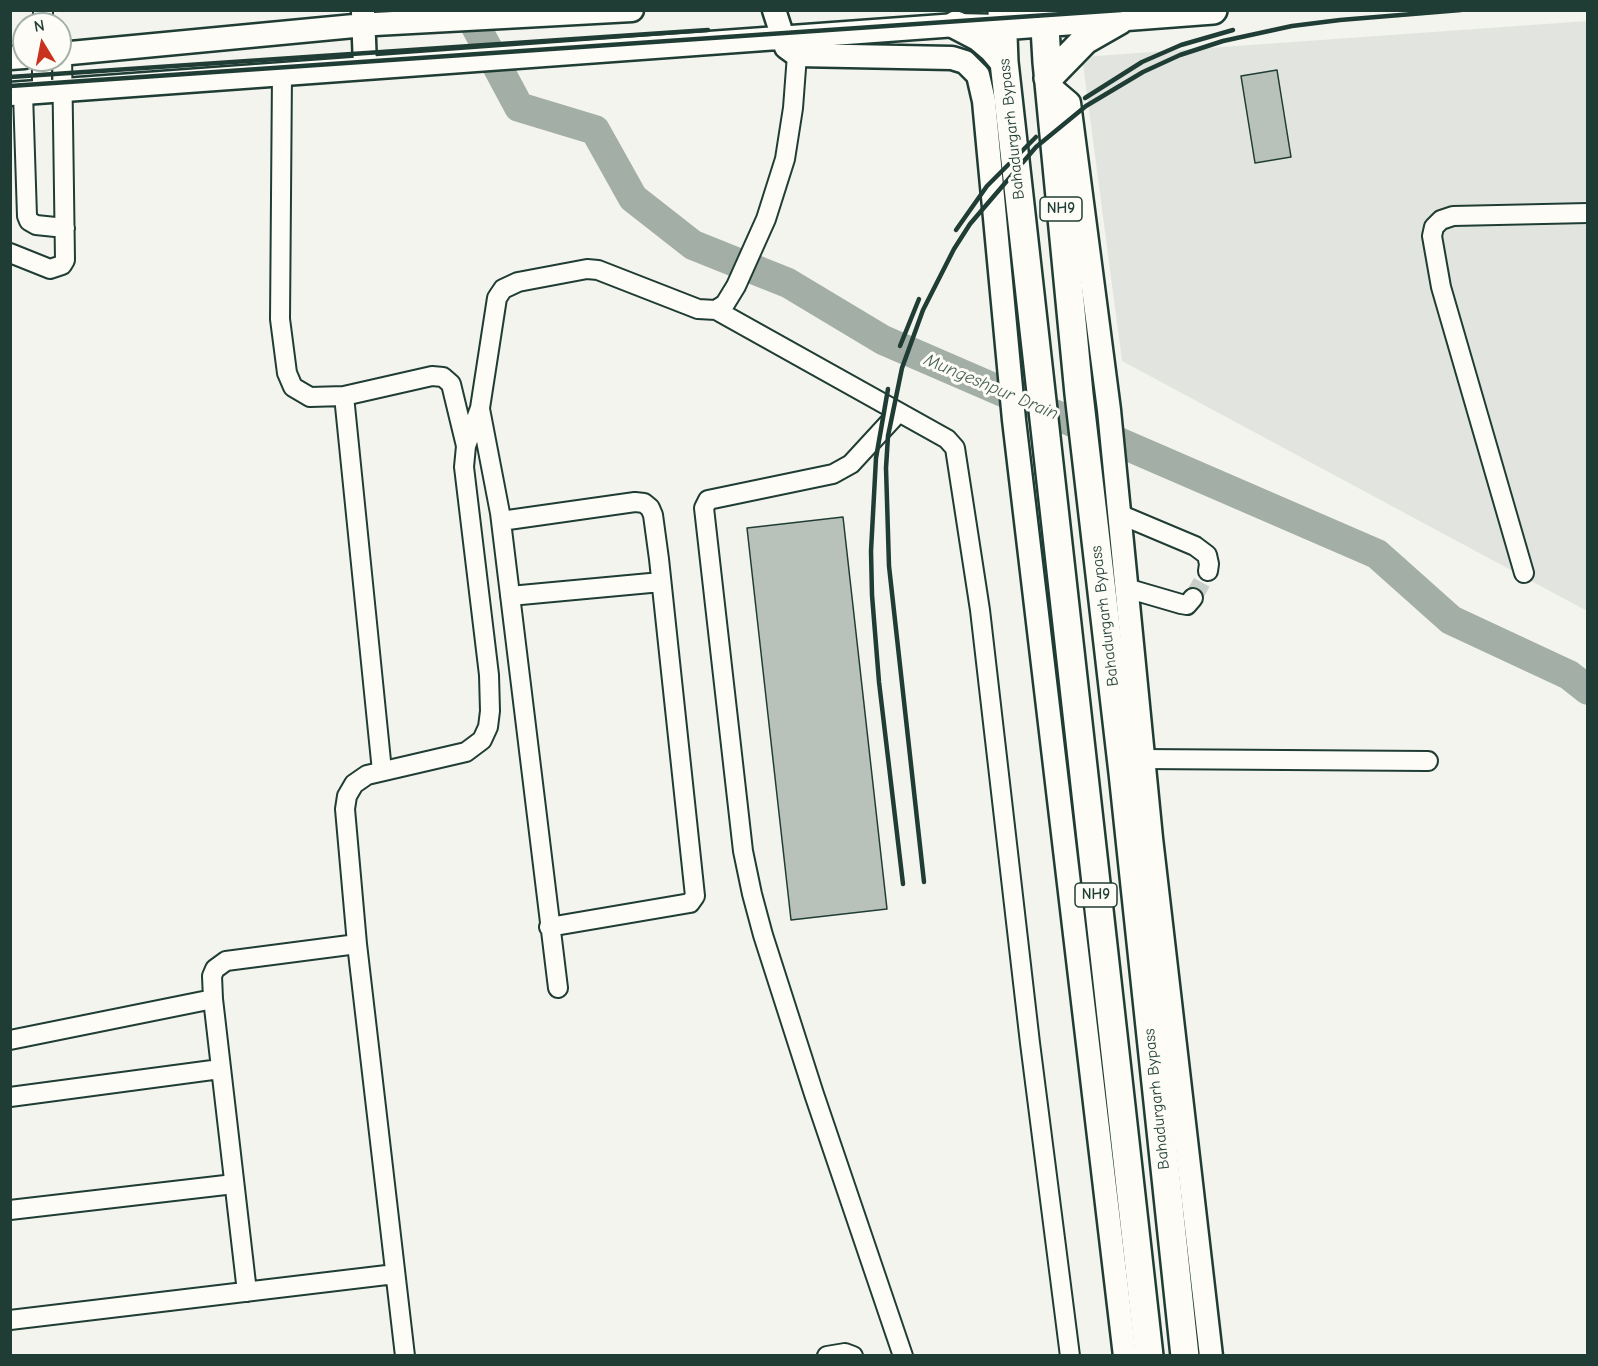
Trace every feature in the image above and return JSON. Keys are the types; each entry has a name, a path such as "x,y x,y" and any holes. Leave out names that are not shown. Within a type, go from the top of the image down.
{"highway":[{"path":"1001,18 1127,16 1202,11"},
{"path":"1049,82 1086,40 1127,16"},
{"name":"Bahadurgarh Bypass","path":"1044,17 1079,394 1123,773 1185,1356"},
{"name":"Bahadurgarh Bypass","path":"1001,18 1085,801 1131,1304 1149,1356"},
{"path":"956,24 979,37 1004,62"},
{"path":"1131,1304 1179,1300"}],"main road":[{"path":"72,54 367,20 632,10"},
{"path":"774,10 786,47 797,55 952,58 965,62 978,75 984,101 1010,357 1014,420 1131,1304 1125,1356"},
{"path":"42,91 782,38 956,24 1001,18"},
{"path":"367,20 369,67"},
{"path":"1049,82 1069,103 1109,410 1143,759 1211,1356"}],"street":[{"path":"716,310 724,304 736,286 766,219 785,159 793,108 797,55"},
{"path":"51,72 42,91 27,216 36,225 65,228"},
{"path":"282,74 280,319 287,373 293,387 310,397 344,396 432,376 443,377 452,384 466,446"},
{"path":"42,91 77,197"},
{"path":"10,253 50,268 62,265 66,253 65,228 42,91"},
{"path":"1524,573 1445,298 1432,236 1434,227 1441,220 1453,216 1587,213"},
{"path":"405,1356 357,944 345,809 347,796 354,784 367,775 466,752 482,740 488,727 490,711 489,675 464,467 466,446 480,408 497,298 503,289 518,282 577,270 598,270 698,309 716,310 953,444 957,454 980,610 1030,1043 1070,1356"},
{"path":"344,396 382,771"},
{"path":"480,408 501,521 558,988"},
{"path":"898,413 851,464 833,474 708,500 705,516 743,851 752,894 818,1104 903,1356"},
{"path":"501,521 635,502 644,503 653,514 695,896 690,903 549,927"},
{"path":"1119,513 1195,546 1207,555 1208,571"},
{"path":"510,596 661,582"},
{"path":"1126,588 1181,604 1187,604 1194,598"},
{"path":"1143,759 1428,761"},
{"path":"247,1292 220,1069 212,976 215,969 226,961 357,944"},
{"path":"10,1040 213,999"},
{"path":"10,1097 220,1069"},
{"path":"10,1210 234,1184"},
{"path":"10,1320 395,1274"},
{"path":"827,1356 845,1353 854,1356"}],"shaded area":[{"path":"1587,21 1587,611 1122,361 1082,57"}],"building":[{"path":"1277,70 1291,157 1255,163 1241,76"},
{"path":"843,517 887,909 791,920 747,528"}],"waterway":[{"name":"Mungeshpur Drain","path":"467,10 519,107 595,130 633,198 693,245 788,283 883,340 1377,554 1451,620 1569,675 1588,690"}],"tunnel":[{"path":"1193,598 1208,571"}],"railway":[{"path":"10,86 1121,10"},
{"path":"924,882 889,566 886,468 888,436 902,368 923,310 954,249 970,224 1036,147 1086,106 1143,72 1180,55 1223,41 1292,26 1461,10"},
{"path":"10,77 708,30"},
{"path":"1085,98 1142,62 1181,45 1233,30"},
{"path":"956,230 987,186 1036,137"},
{"path":"900,346 919,299"},
{"path":"888,389 876,458 871,551 872,595 879,682 903,884"}]}
